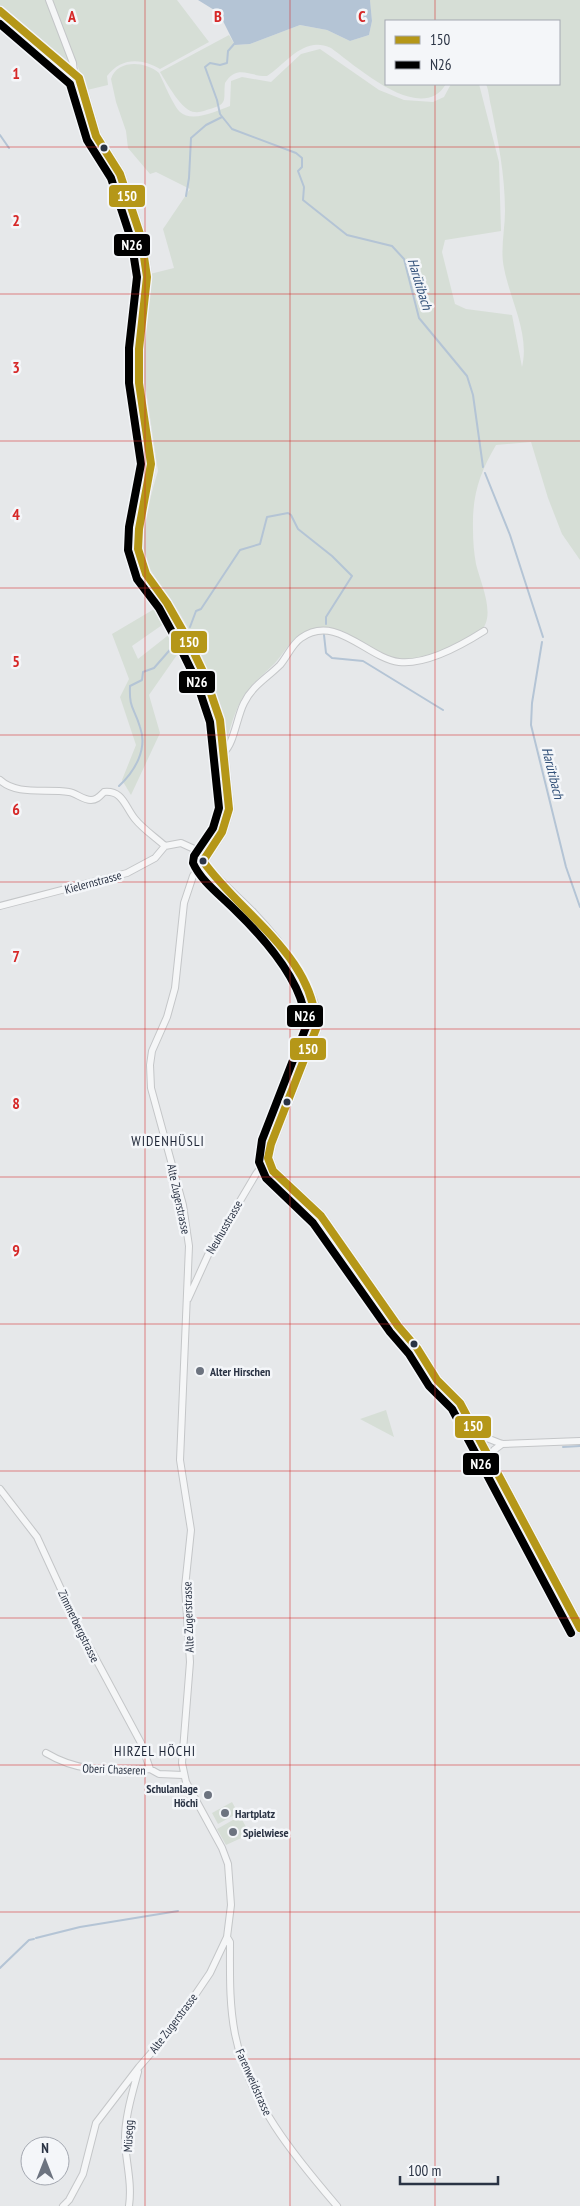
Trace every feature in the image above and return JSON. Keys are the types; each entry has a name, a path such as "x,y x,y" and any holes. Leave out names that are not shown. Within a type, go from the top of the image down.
{"street":[{"path":"48,0 73,63 74,73"},
{"path":"0,10 74,73 83,87 96,136 120,174 138,225 146,262 147,277 139,349 139,382 151,464 149,485 139,529 139,557 146,574 178,621 205,676 220,720 229,809 222,832 204,857"},
{"path":"224,752 229,746 239,713 247,697 256,685 279,665 300,638 313,633 331,631 386,658 409,662 449,650 484,631"},
{"path":"0,780 16,790 72,792 89,800 99,798 104,792 111,792 124,800 135,818 165,846 180,843 204,857 276,942 310,992 316,1011 316,1029 271,1144 268,1158 279,1178 321,1216 398,1326 417,1348 437,1380 460,1403 479,1435 580,1628"},
{"name":"Kielernstrasse","path":"0,906 127,873 155,858 165,846"},
{"name":"Alte Zugerstrasse","path":"63,2206 69,2200 83,2174 96,2123 139,2067 172,2029 210,1973 227,1937 231,1905 228,1864 222,1848 190,1791 183,1774 181,1751 190,1662 185,1587 191,1530 180,1460 189,1246 183,1205 151,1088 150,1066 152,1051 172,1002 184,903 188,889 204,857"},
{"name":"Neuhusstrasse","path":"187,1300 208,1255 256,1174 268,1158"},
{"path":"479,1435 502,1444 580,1441"},
{"path":"490,1457 494,1450 502,1444"},
{"name":"Zimmerbergstrasse","path":"0,1489 37,1536 77,1624 141,1742 150,1769"},
{"name":"Oberi Chaseren","path":"46,1753 69,1766 83,1769 150,1769 159,1774 183,1774"},
{"name":"Farenweidstrasse","path":"227,1937 230,1942 230,1995 235,2035 253,2086 270,2119 337,2206"},
{"name":"Müsegg","path":"129,2206 131,2189 125,2142 130,2100 139,2067"}],"shaded area":[{"path":"0,0 45,0 70,61 68,64 13,19 0,5"},
{"path":"52,0 177,0 209,42 160,69 139,61 119,65 107,76 108,85 87,90"},
{"path":"370,0 580,0 580,560 562,534 548,498 531,442 496,445 481,476 474,506 473,534 476,564 487,609 487,618 479,632 446,650 410,660 391,657 379,652 338,630 327,628 315,629 301,634 294,639 274,664 243,696 232,721 227,740 215,690 196,642 147,563 143,549 147,514 158,471 143,370 150,274 174,268 163,229 190,189 156,172 150,174 128,148 126,131 116,102 111,79 119,68 125,65 140,64 147,66 159,73 177,109 185,115 191,116 205,115 230,106 231,81 242,77 271,82 301,54 320,49 379,90 404,100 433,102 444,97 450,85 479,85 499,162 501,231 445,240 442,252 455,304 466,309 512,315 522,367 524,355 521,330 503,261 504,184 499,145 486,85 560,85 560,20 385,20 385,85 445,85 435,95 421,98 405,96 388,88 371,78 331,48 321,45 312,45 296,52 267,76 245,72 234,74 225,83 223,103 199,112 190,111 180,102 160,72 229,35 235,45 250,44 300,25 327,30 350,41 369,35 372,21"},
{"path":"156,608 165,623 132,646 138,659 171,633 186,642 149,695 160,733 131,795 122,780 136,745 120,697 129,679 112,634"},
{"path":"386,1410 394,1437 360,1419"},
{"name":"Hartplatz","path":"232,1802 238,1813 218,1824 212,1813"},
{"name":"Spielwiese","path":"240,1816 250,1834 226,1845 217,1829"}],"water":[{"path":"198,0 370,0 372,21 369,35 350,41 327,30 300,25 250,44 235,45 219,13"}],"waterway":[{"name":"Harütibach","path":"235,43 228,51 227,63 220,65 210,63 205,67 220,114 232,129 296,153 302,158 302,167 298,171 304,187 303,200 347,235 392,246 404,259 419,318 467,376 473,395 483,467"},
{"path":"186,196 191,138 206,125 222,117"},
{"path":"0,135 9,148"},
{"name":"Harütibach","path":"485,473 510,535 543,637"},
{"path":"190,627 196,611 201,609 240,550 260,544 267,517 288,513 298,529 332,556 352,576 326,617 326,624"},
{"path":"324,635 326,653 332,658 363,661 443,710"},
{"path":"119,786 135,767 142,743 140,727 131,704 130,686 142,680 143,672 154,668 182,636"},
{"name":"Harütibach","path":"542,642 532,703 531,725 566,867 580,907"},
{"path":"563,1447 580,1446"},
{"path":"36,1938 80,1927 178,1911"},
{"path":"0,1968 29,1940 34,1939"}],"transit line":[{"name":"150","path":"0,11 79,78 96,136 120,174 141,237 147,277 139,349 139,383 151,464 139,529 138,549 146,574 167,603 187,638 205,676 220,720 229,809 222,832 203,861"},
{"name":"N26","path":"0,24 70,84 87,140 111,178 131,239 137,277 129,348 129,383 141,464 129,527 128,550 137,579 159,608 196,680 210,722 219,808 213,828 194,856 193,863 206,882 270,947 291,978 299,994 304,1011 306,1027 262,1140 259,1162 266,1178 313,1223 390,1332 409,1354 429,1386 452,1409 571,1633"},
{"name":"150","path":"203,861 218,880 290,958 304,980 313,1003 316,1029 271,1144 268,1158 273,1171 321,1216 398,1326 417,1348 437,1380 460,1403 580,1628"}],"place":[{"name":"Alter Hirschen","path":"200,1371"},
{"name":"Schulanlage Höchi","path":"208,1795"},
{"name":"Hartplatz","path":"225,1813"},
{"name":"Spielwiese","path":"233,1832"}],"district":[{"name":"WIDENHÜSLI","path":"168,1141"},
{"name":"HIRZEL HÖCHI","path":"155,1751"}]}
